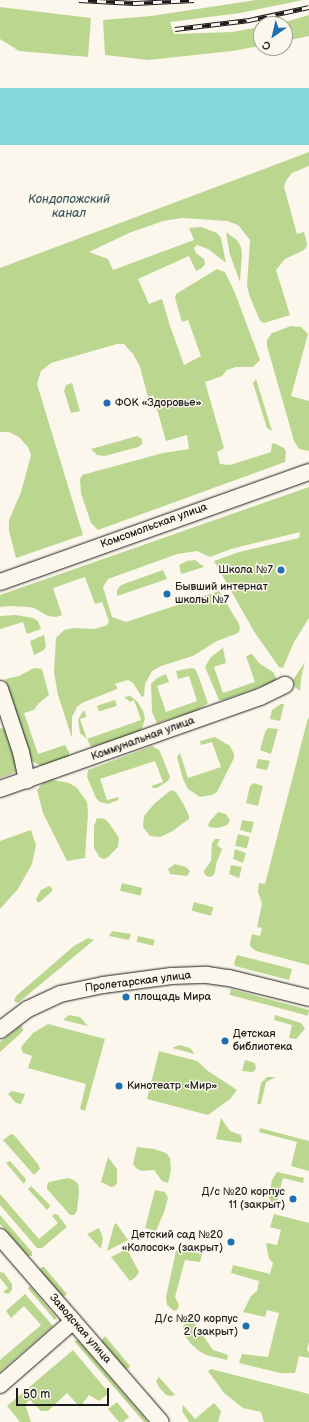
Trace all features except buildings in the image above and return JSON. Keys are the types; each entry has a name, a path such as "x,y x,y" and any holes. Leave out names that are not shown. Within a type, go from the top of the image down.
{"street":[{"name":"Комсомольская улица","path":"0,582 309,472"},
{"name":"Коммунальная улица","path":"0,789 265,695 285,685"},
{"path":"0,689 21,752 27,780"},
{"name":"Пролетарская улица","path":"0,1030 28,1009 60,994 103,984 171,976 207,975 229,978 309,998"},
{"name":"Заводская улица","path":"0,1236 161,1422"},
{"path":"0,1385 73,1321"}],"green space":[{"path":"256,0 303,0 240,13 170,22 174,34 232,32 253,28 253,47 148,60 105,55 103,20 151,16"},
{"path":"0,7 91,18 88,57 19,51 0,39"},
{"path":"309,15 309,36 293,39 293,20"},
{"path":"309,152 309,166 292,173 286,181 284,187 297,234 304,232 307,243 306,248 285,259 276,270 290,315 264,323 260,321 247,286 250,240 238,225 227,221 182,218 163,221 129,233 89,252 108,259 113,270 194,240 189,228 201,227 217,233 221,238 226,263 208,249 197,245 194,248 196,253 204,259 205,264 202,268 196,271 189,256 138,279 149,304 162,299 184,365 201,356 188,320 182,322 175,298 176,294 217,269 225,272 235,293 260,360 253,367 236,367 227,370 222,376 205,382 224,448 217,452 220,464 230,465 271,452 272,444 274,443 284,448 286,452 285,462 98,530 91,523 81,493 80,480 82,475 163,453 189,449 187,435 166,441 153,395 148,397 140,367 133,354 124,344 117,344 51,363 41,371 37,384 83,535 16,558 9,531 9,520 21,492 31,455 28,447 19,437 9,432 0,432 0,268"},
{"path":"226,232 237,240 241,247 240,282 230,255"},
{"path":"291,326 301,327 308,334 291,396 309,401 309,451 299,449 294,441 267,346 267,340 272,333"},
{"path":"256,379 272,431 267,428 253,383"},
{"path":"72,383 80,411 71,413 64,391 66,385"},
{"path":"137,436 142,439 142,444 138,447 105,456 97,455 91,449"},
{"path":"309,487 309,618 294,642 283,668 279,667 255,633 214,561 239,552 299,538 300,532 231,549 210,557 197,551 177,554 108,579 103,587 112,617 126,622 219,591 239,624 240,630 238,633 217,641 193,656 161,666 152,671 145,684 144,696 142,697 133,683 128,680 114,684 117,686 117,689 82,703 77,707 72,717 72,738 58,695 54,672 56,638 64,630 73,628 95,629 107,625 109,621 102,602 95,604 85,577 53,588 62,615 56,617 48,616 34,608 10,606 0,607 0,595"},
{"path":"195,560 204,567 181,574 179,565 187,561"},
{"path":"163,570 167,579 117,596 117,590 121,585"},
{"path":"16,615 33,618 38,621 41,629 27,634 23,622 0,629 0,616"},
{"path":"44,635 46,646 44,650 34,655 30,641"},
{"path":"223,648 226,663 214,667 223,693 255,682 246,656 252,654 259,663 274,673 277,681 223,700 219,700 205,667 211,657"},
{"path":"305,662 301,678 300,691 295,687 293,680"},
{"path":"34,668 42,669 49,695 38,704 34,710 24,713 38,754 65,745 69,752 69,756 66,758 43,765 39,765 31,760 5,679 19,676"},
{"path":"191,668 195,669 198,675 208,703 198,710 157,723 152,712 151,684 157,678 166,674 169,682 157,686 166,712 197,701 189,676 178,679 176,671"},
{"path":"130,696 137,701 145,718 142,729 139,732 91,747 87,739 141,720 134,700 130,702 124,697"},
{"path":"115,700 117,706 99,712 97,706"},
{"path":"281,704 284,704 280,721 270,719 272,710"},
{"path":"85,710 86,717 80,719 87,739 80,733 78,720"},
{"path":"308,718 309,965 256,951 250,946 252,934 260,936 262,928 257,927 262,904 258,892 259,883 265,884"},
{"path":"0,728 5,729 8,733 19,768 14,773 0,778"},
{"path":"268,728 278,729 271,754 260,750 265,732"},
{"path":"215,737 230,746 234,754 234,758 217,792 212,795 200,797 188,789 183,779 177,757 180,753 188,778 221,767 212,742 201,745 200,741"},
{"path":"152,746 159,750 161,754 170,777 168,781 157,788 153,788 151,786 163,782 155,761 100,779 107,800 119,797 118,800 108,804 100,802 96,798 87,777 88,770"},
{"path":"258,759 270,761 267,770 256,768"},
{"path":"53,780 69,783 77,788 87,802 88,813 85,858 67,861 43,813 37,790 43,783"},
{"path":"254,783 263,786 258,806 246,803 250,786"},
{"path":"171,790 176,792 184,805 189,819 171,832 160,837 150,836 143,827 144,816 155,803"},
{"path":"218,812 226,814 230,821 227,825 218,828 209,827 208,825 210,821"},
{"path":"97,818 105,819 119,838 118,847 104,859 100,858 94,848 94,826"},
{"path":"242,820 254,822 251,833 240,830"},
{"path":"31,830 36,845 32,864 18,889 0,909 0,841"},
{"path":"238,834 250,837 247,849 235,846"},
{"path":"215,839 220,839 217,845 222,849 216,864 215,872 213,876 209,877 205,875 204,871 211,861 212,843"},
{"path":"235,849 246,853 243,863 233,859"},
{"path":"175,864 186,867 190,871 188,875 170,874 168,869"},
{"path":"231,865 242,867 239,878 229,874"},
{"path":"122,883 142,888 140,896 120,891"},
{"path":"49,886 52,888 52,891 40,902 37,902 36,899 41,890"},
{"path":"194,902 213,907 211,916 192,911"},
{"path":"112,931 131,934 129,940 109,936"},
{"path":"138,936 155,940 153,946 137,942"},
{"path":"88,938 94,940 18,1003 14,1001 16,996 74,946"},
{"path":"237,955 292,969 289,980 235,966 234,963"},
{"path":"231,989 309,1010 308,1016 229,995"},
{"path":"69,1015 80,1017 88,1026 63,1020"},
{"path":"275,1015 301,1023 305,1029 296,1039 289,1038 292,1025 274,1020"},
{"path":"48,1024 105,1039 85,1111 80,1109 86,1084 28,1068 32,1056 23,1053 21,1047 33,1033"},
{"path":"21,1025 23,1030 21,1033 0,1052 0,1042"},
{"path":"179,1045 190,1048 195,1054 172,1048"},
{"path":"159,1051 197,1061 208,1071 237,1090 230,1099 208,1115 147,1099"},
{"path":"245,1060 255,1063 256,1069 253,1072 242,1071"},
{"path":"267,1077 276,1077 266,1082 261,1104 257,1104 261,1083"},
{"path":"12,1091 25,1094 21,1104 16,1103 8,1094"},
{"path":"221,1118 230,1131 241,1135 241,1143 216,1139"},
{"path":"260,1128 309,1141 309,1171 291,1166 297,1142 259,1132"},
{"path":"11,1134 14,1135 38,1164 40,1169 34,1175 3,1140"},
{"path":"137,1147 154,1149 166,1153 170,1158 171,1170 168,1183 162,1181 154,1170 141,1171 136,1168 133,1164"},
{"path":"108,1157 117,1169 117,1183 115,1186 111,1187 101,1182"},
{"path":"10,1161 25,1178 26,1180 24,1184 6,1163"},
{"path":"277,1172 304,1178 303,1183 283,1178 275,1209 269,1198 272,1180"},
{"path":"68,1178 74,1180 78,1184 79,1191 77,1211 74,1215 70,1215 47,1189 49,1182"},
{"path":"31,1186 49,1204 50,1206 47,1210 28,1189"},
{"path":"155,1190 165,1192 168,1198 156,1231 145,1228"},
{"path":"0,1194 39,1239 58,1223 52,1216 54,1214 58,1215 67,1227 42,1248 37,1248 0,1205"},
{"path":"274,1214 309,1223 309,1342 307,1350 309,1352 309,1358 299,1356 295,1373 280,1373 239,1363 242,1354 268,1357 279,1313 267,1310 265,1317 243,1312 251,1296 257,1291 259,1281 231,1273 233,1265 270,1274 273,1263 269,1259 266,1243 277,1245 281,1230 270,1227"},
{"path":"0,1215 32,1252 32,1256 28,1256 0,1224"},
{"path":"116,1223 128,1240 107,1251 114,1225"},
{"path":"99,1228 103,1238 101,1249 87,1234"},
{"path":"127,1249 139,1272 136,1277 130,1281 111,1257"},
{"path":"179,1249 202,1254 200,1262 185,1260 175,1297 179,1305 178,1309 174,1311 167,1305 166,1297 176,1251"},
{"path":"44,1267 67,1294 63,1297 42,1273 40,1269"},
{"path":"0,1272 4,1273 12,1284 12,1290 8,1294 3,1292 8,1288 0,1278"},
{"path":"30,1286 57,1318 55,1320 28,1288"},
{"path":"25,1294 53,1326 0,1372 0,1360 41,1325 24,1306 11,1318 6,1311"},
{"path":"193,1321 213,1350 226,1354 228,1356 227,1360 206,1355 191,1344 184,1335 183,1326 186,1323"},
{"path":"105,1336 130,1366 129,1368 125,1369 101,1341"},
{"path":"78,1340 148,1422 144,1422 74,1341"},
{"path":"73,1350 109,1393 99,1401 89,1395 80,1407 67,1393 48,1411 41,1411 30,1400 25,1404 31,1422 20,1422 7,1406"},
{"path":"211,1369 309,1394 309,1422 264,1422 261,1412 243,1408 224,1393 208,1371"},
{"path":"159,1377 175,1395 166,1395 156,1381"},
{"path":"117,1402 129,1417 123,1422 119,1422 108,1409"},
{"path":"214,1403 221,1411 218,1422 189,1422 182,1411 183,1405 195,1419"}],"water":[{"path":"0,88 309,88 309,145 0,145"}],"railway":[{"path":"79,0 135,3 194,0"},
{"path":"175,29 249,20 309,7"}],"place":[{"name":"ФОК «Здоровье»","path":"107,403"},
{"name":"Школа №7","path":"281,570"},
{"name":"Бывший интернат школы №7","path":"167,594"},
{"name":"площадь Мира","path":"126,997"},
{"name":"Детская библиотека","path":"225,1041"},
{"name":"Кинотеатр «Мир»","path":"119,1086"},
{"name":"Д/с №20 корпус 11 (закрыт)","path":"293,1199"},
{"name":"Детский сад №20 «Колосок» (закрыт)","path":"231,1242"},
{"name":"Д/с №20 корпус 2 (закрыт)","path":"246,1326"}],"water label":[{"name":"Кондопожский канал","path":"69,207"}]}
